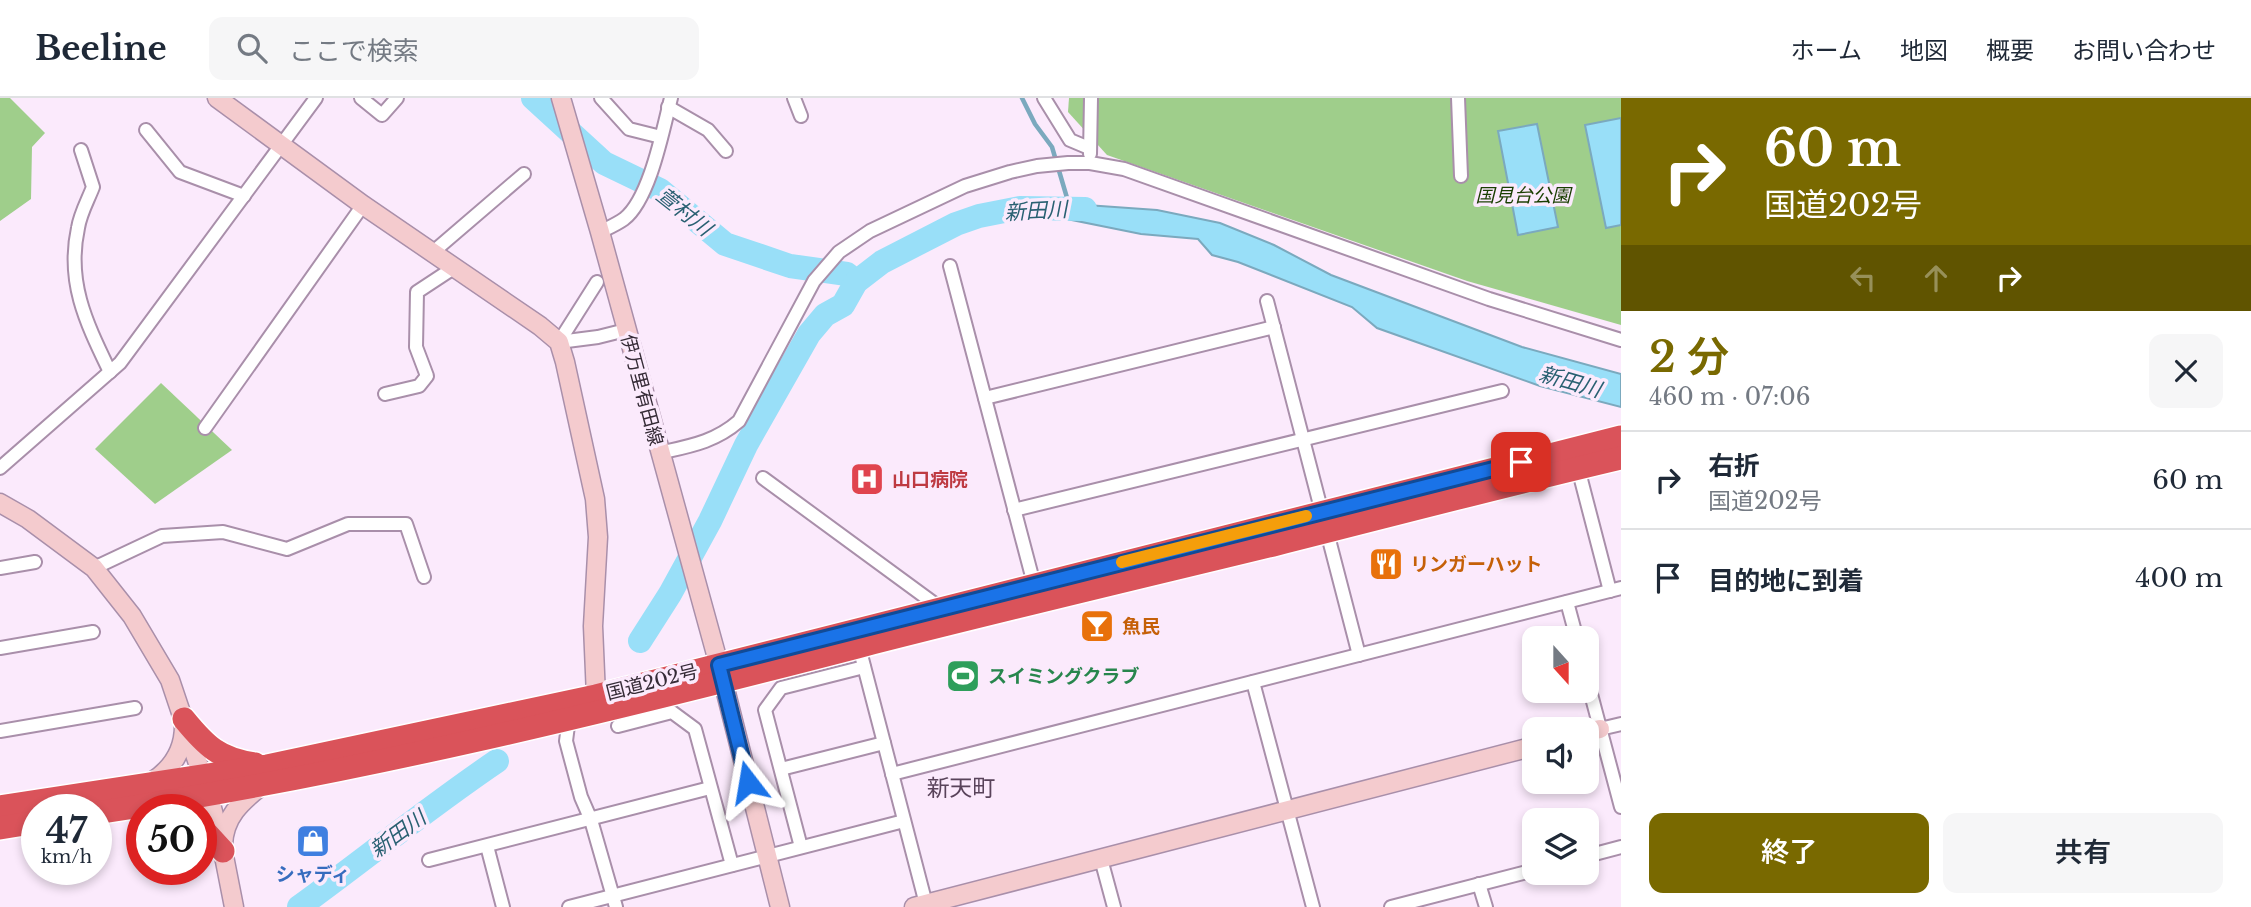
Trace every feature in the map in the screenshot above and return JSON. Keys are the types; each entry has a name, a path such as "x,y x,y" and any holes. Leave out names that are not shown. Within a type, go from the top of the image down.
{"highway":[{"name":"国道202号","path":"264,776 596,696 721,674 862,657 959,622 1621,437"},
{"name":"国道202号","path":"180,794 569,718 941,608 1034,584 1621,458"},
{"path":"184,719 208,746 264,776"},
{"name":"国道202号","path":"0,807 126,801"},
{"path":"0,828 21,825"},
{"path":"217,844 223,851"}],"street":[{"path":"218,98 363,205 540,326 559,342 595,499 598,537 593,626 596,696 569,718 566,741 580,797 591,820 614,901"},
{"path":"0,468 120,363 316,98"},
{"path":"361,98 382,115 397,98"},
{"path":"601,98 629,129 661,137"},
{"path":"794,98 801,116"},
{"path":"1044,98 1070,140 1089,148"},
{"path":"1090,163 1091,98"},
{"path":"1461,176 1462,99"},
{"path":"600,232 626,218 643,192 652,172 670,103 708,131 726,150"},
{"name":"伊万里有田線","path":"563,105 721,674 780,907"},
{"path":"146,130 180,172 244,196"},
{"path":"81,150 93,187 78,227 74,280 89,328 110,372"},
{"path":"659,453 704,443 724,434 739,421 794,314 814,281 839,252 870,231 965,186 1037,166 1090,163 1124,169 1489,299 1621,340"},
{"path":"433,252 524,174"},
{"path":"205,428 363,205"},
{"path":"950,266 1034,584"},
{"path":"385,394 419,386 427,376 416,347 417,292 455,267"},
{"path":"559,342 597,282"},
{"path":"1267,301 1359,655"},
{"path":"985,398 1274,327"},
{"path":"559,342 626,330"},
{"path":"1014,510 1502,391"},
{"path":"892,774 1615,590 1578,468"},
{"path":"763,478 959,622"},
{"path":"0,503 28,519 94,568 139,627 170,680 206,787 234,907"},
{"path":"94,568 162,536 223,532 287,549 348,524 406,524 424,577"},
{"path":"0,568 35,562"},
{"path":"1567,602 1573,626"},
{"path":"0,648 93,632"},
{"path":"801,847 765,710 781,688 862,657 904,821 920,905 1522,749"},
{"path":"1253,682 1312,907"},
{"path":"0,731 135,708"},
{"path":"618,726 672,712 695,729 732,865"},
{"path":"162,794 164,774 177,756 184,731 184,719"},
{"path":"1599,730 1621,724"},
{"path":"781,769 884,743"},
{"path":"1599,745 1621,807"},
{"path":"223,851 229,818 264,776"},
{"path":"429,860 710,788"},
{"path":"569,907 614,901 732,865 904,821"},
{"path":"487,846 503,907"},
{"path":"1599,853 1621,847"},
{"path":"1101,859 1114,907"},
{"path":"1391,907 1522,873"},
{"path":"1479,884 1486,907"}],"green space":[{"path":"0,98 10,98 45,133 32,147 31,199 0,221"},
{"name":"国見台公園","path":"1069,98 1621,98 1621,325 1467,281 1107,155 1068,112"},
{"path":"161,383 232,450 155,504 95,449"}],"water":[{"path":"1621,118 1621,225 1606,228 1585,125"},
{"path":"1537,124 1558,227 1518,235 1498,131"},
{"path":"1058,203 1157,210 1220,223 1274,245 1331,275 1522,347 1621,374 1621,407 1540,386 1377,328 1352,307 1238,262 1212,255 1198,239 1141,234 1057,217 1051,209"}],"waterway":[{"name":"萱村川","path":"533,98 604,163 660,190 725,244 790,266 847,274 856,282"},
{"path":"1022,98 1035,124 1052,147 1070,208"},
{"name":"新田川","path":"640,641 670,594 710,521 746,445 809,334 825,315 843,305 856,282 882,262 956,224 979,216 1020,208 1085,209"},
{"name":"新田川","path":"299,907 497,761"}],"slow traffic":[{"path":"1122,562 1306,516"}],"place":[{"name":"山口病院","path":"867,479"},
{"name":"リンガーハット","path":"1386,564"},
{"name":"魚民","path":"1097,626"},
{"name":"スイミングクラブ","path":"963,676"},
{"name":"シャディ","path":"313,841"}],"district":[{"name":"新天町","path":"961,788"}],"route":[{"path":"748,782 719,665 1521,462"}]}
